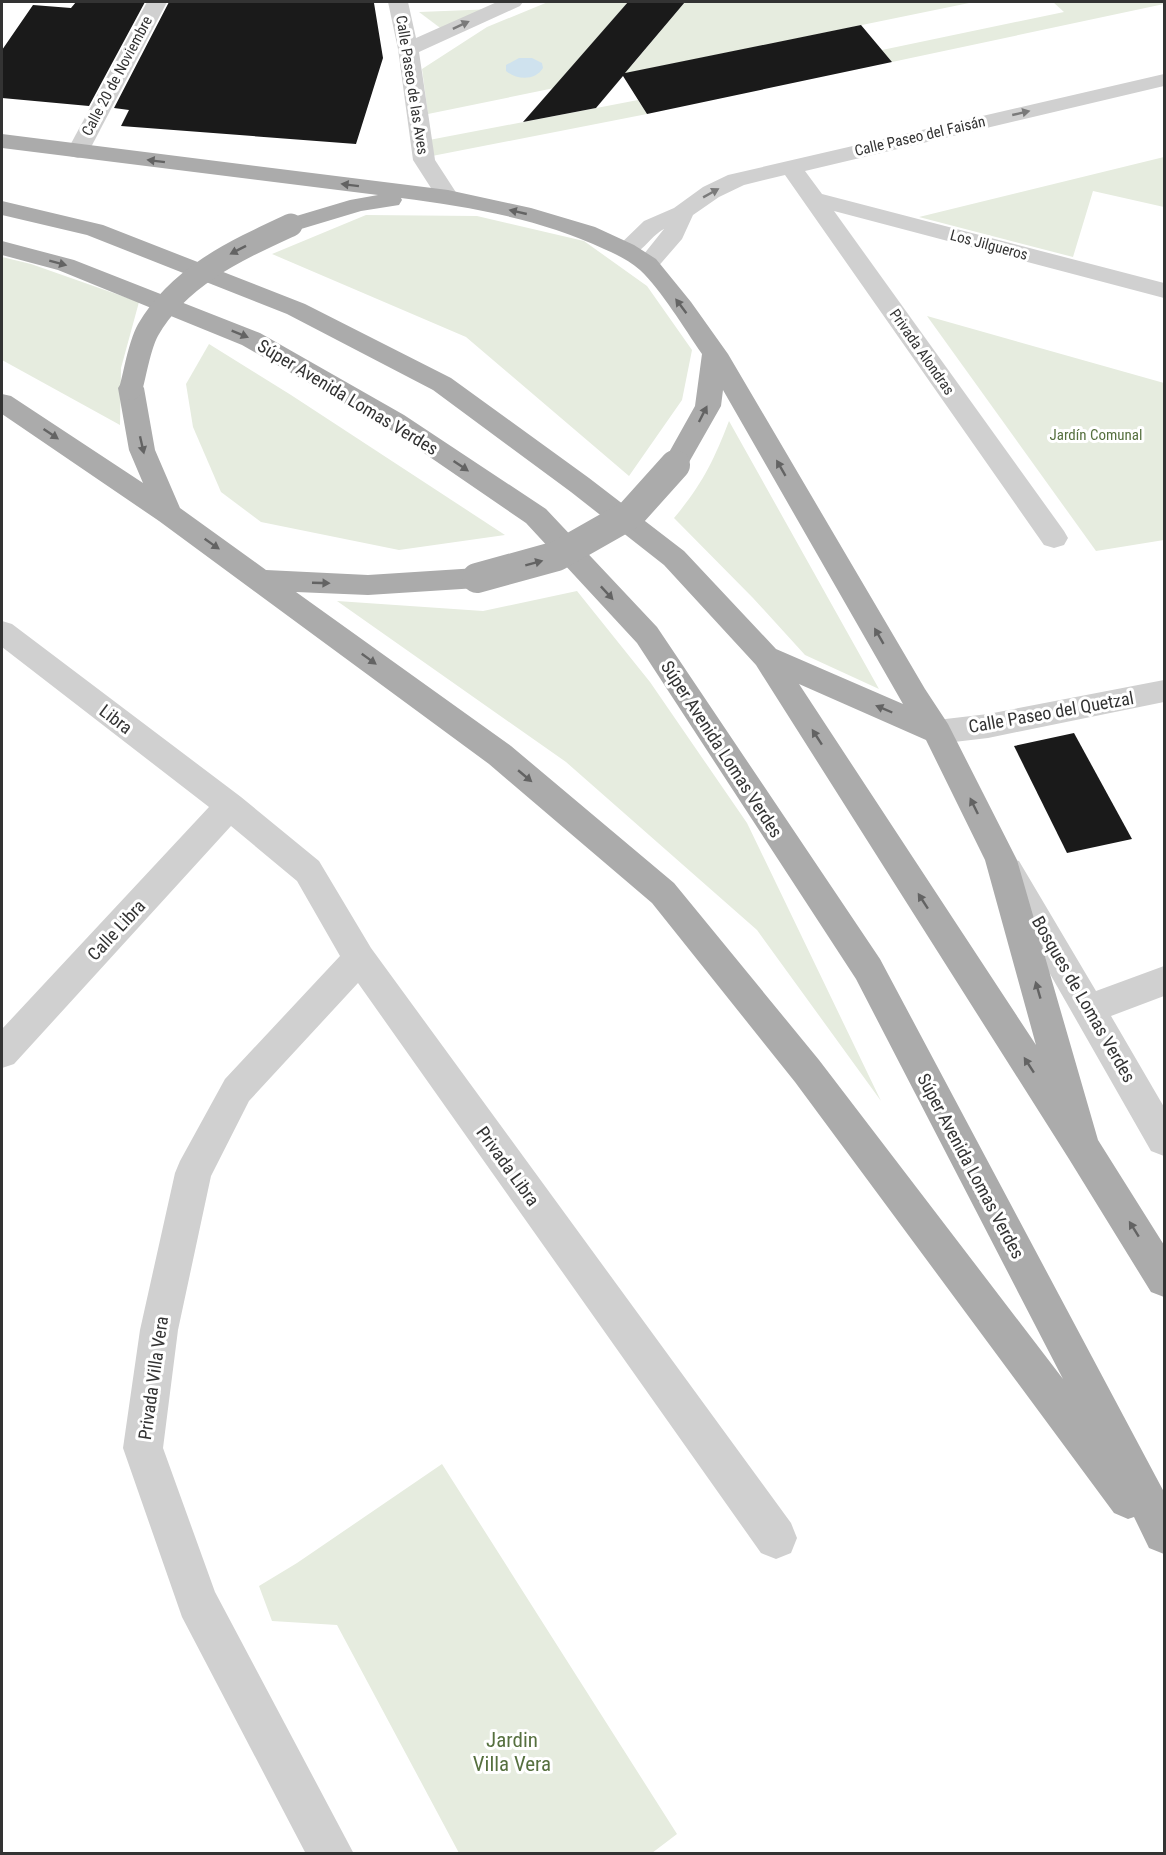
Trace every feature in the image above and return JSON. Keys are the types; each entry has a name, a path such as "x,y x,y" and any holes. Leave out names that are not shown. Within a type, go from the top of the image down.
{"main road":[{"path":"2,141 438,196 534,216 587,232 626,250 648,264 715,354 914,697 938,732 1001,860 1082,1147"},
{"path":"169,513 142,450 131,388 147,331 182,287 233,252 291,225 358,205 438,196"},
{"path":"2,208 95,230 285,304 442,384 675,558 766,657 1082,1147 1164,1279"},
{"name":"Súper Avenida Lomas Verdes","path":"2,248 66,265 251,339 395,421 536,516 647,635 868,969 1164,1533"},
{"path":"262,580 368,585 477,578 557,556 631,514 675,465 708,406 715,354"},
{"path":"2,402 169,513 500,755 663,894 807,1071 1164,1547"},
{"path":"766,657 938,732"}],"street":[{"name":"Calle 20 de Noviembre","path":"78,151 157,2"},
{"path":"408,49 513,2"},
{"path":"398,3 437,36"},
{"name":"Calle Paseo de las Aves","path":"398,3 408,49 424,160 438,196"},
{"name":"Calle Paseo del Faisán","path":"626,250 652,226 683,212 711,192 736,180 1164,80"},
{"name":"Privada Alondras","path":"790,166 1054,538"},
{"name":"Los Jilgueros","path":"813,199 1164,290"},
{"name":"Calle Paseo del Faisán","path":"648,264 674,234 683,212"},
{"name":"Libra","path":"2,632 230,806"},
{"name":"Calle Paseo del Quetzal","path":"938,732 988,726 1164,691"},
{"name":"Privada Libra","path":"230,806 308,871 359,958 776,1538"},
{"name":"Calle Libra","path":"2,1053 230,806"},
{"name":"Bosques de Lomas Verdes","path":"1001,860 1090,1008 1164,1139"},
{"name":"Privada Villa Vera","path":"331,1854 198,1602 143,1448 159,1330 193,1173 237,1090 359,958"},
{"path":"1090,1008 1164,981"}],"green space":[{"path":"548,2 628,2 585,52 632,65 685,2 974,2 428,114 422,69 487,27"},
{"path":"1053,2 1164,2 1164,4 892,62 882,50 1064,12"},
{"path":"495,9 443,30 419,12"},
{"path":"638,100 647,114 432,156 429,140"},
{"path":"1164,157 1164,207 1093,191 1073,257 919,217"},
{"path":"366,215 477,216 584,241 647,286 692,350 682,400 629,476 466,337 272,254"},
{"path":"2,257 31,264 139,302 121,368 120,425 2,360"},
{"name":"Jardín Comunal","path":"927,316 1164,383 1164,540 1096,551"},
{"path":"209,344 505,535 399,550 261,522 221,492 193,427 186,384"},
{"path":"729,421 879,689 805,655 753,598 674,518 706,472"},
{"path":"577,591 650,682 747,823 881,1101 757,930 566,762 337,601 483,611"},
{"name":"Jardin Villa Vera","path":"442,1464 677,1834 652,1853 459,1853 337,1625 272,1621 259,1586 297,1563"}],"water":[{"path":"519,58 532,58 542,63 543,68 535,75 526,78 506,71 506,65"}],"building":[{"path":"76,2 145,2 89,106 2,98 2,50 33,5 71,8"},
{"path":"169,2 374,3 383,58 356,144 121,126 129,110 114,108"},
{"path":"628,2 685,2 625,73 861,25 892,62 647,114 623,76 596,108 523,122"},
{"path":"1074,733 1132,839 1067,853 1014,746"}]}
